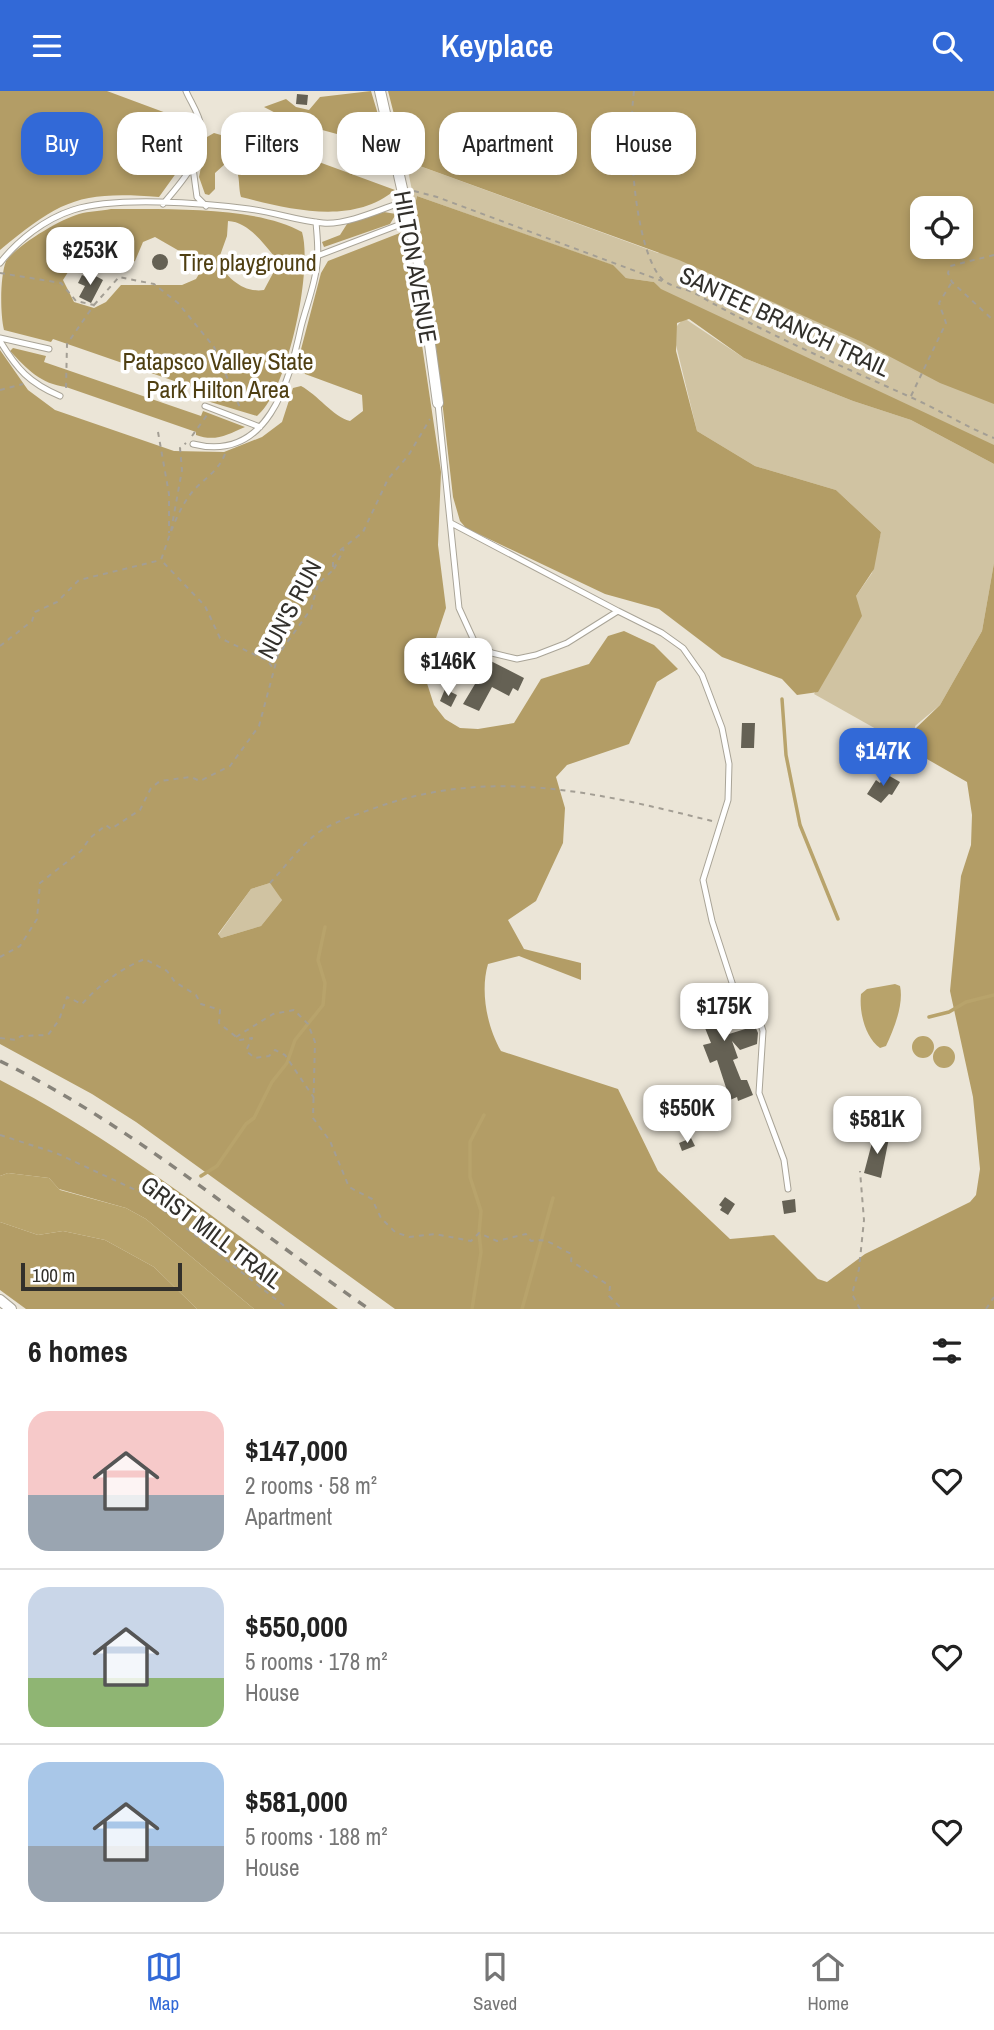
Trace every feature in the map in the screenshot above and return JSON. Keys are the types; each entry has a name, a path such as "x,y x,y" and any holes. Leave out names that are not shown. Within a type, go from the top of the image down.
{"street":[{"name":"HILTON AVENUE","path":"380,91 410,221 438,403"},
{"path":"0,1300 11,1309"}],"lane":[{"path":"186,91 195,112"},
{"path":"163,204 187,175"},
{"path":"194,175 197,197 206,206"},
{"path":"0,263 9,251 44,224 74,209 90,206 163,204 251,209 316,222 337,221 405,201"},
{"path":"317,256 410,221"},
{"path":"193,444 224,446 247,437 260,427 280,400 317,256 316,222"},
{"path":"0,339 48,349"},
{"path":"0,339 34,384 60,396"},
{"path":"438,403 459,608 475,643 492,653 517,659 536,655 567,643 618,611"},
{"path":"206,410 260,427"},
{"path":"451,523 662,633 683,648 702,675 722,728 729,764 728,800 703,880 712,921 736,995 757,1012 763,1031 759,1093 784,1160 788,1189"}],"path":[{"name":"SANTEE BRANCH TRAIL","path":"634,91 636,208 652,265 664,282 697,294 716,307 823,360 911,397 994,438"},
{"path":"402,188 437,197 664,282"},
{"path":"994,254 950,266 948,273 952,282 994,321"},
{"path":"0,272 61,282 76,301 94,305"},
{"path":"66,387 67,344 94,305 119,277 154,284 166,290 214,347 239,407 260,427"},
{"path":"911,397 946,323 939,303 952,282"},
{"path":"0,390 34,384"},
{"path":"196,432 206,410"},
{"name":"NUN'S RUN","path":"0,957 20,946 37,919 40,883 81,851 97,831 106,825 111,829 140,810 151,787 160,781 191,777 200,781 230,766 264,717 273,668 303,617 312,609 318,584 333,570 332,557 363,533 388,479 408,456 431,419 440,418"},
{"path":"158,432 169,495 167,523 170,535"},
{"path":"161,560 186,500 201,482 218,472 225,454 224,446"},
{"path":"170,535 181,470 180,448"},
{"path":"333,570 344,549"},
{"path":"0,646 33,621 35,612 57,602 79,580 161,560"},
{"path":"161,560 205,606 220,638 268,661 273,668"},
{"path":"270,883 321,831 389,803 436,791 531,785 563,788 722,823"},
{"path":"0,1038 16,1040 21,1036 48,1035 59,1020 67,997 82,1004 94,990 145,959 167,971 176,982 196,995 201,1004 220,1010 219,1023 240,1040 252,1038 246,1051 255,1058 269,1056 275,1050 285,1055 315,1099"},
{"path":"236,1037 273,1014 294,1010 308,1024 315,1042 313,1118 330,1141 344,1181 349,1187 372,1199 381,1218 395,1232 409,1237 435,1234 471,1241 478,1233 497,1241 517,1234 526,1234 531,1241 547,1240 572,1254 571,1261 610,1286 609,1296 622,1309"},
{"name":"GRIST MILL TRAIL","path":"0,1135 57,1153 142,1193 288,1309"},
{"path":"860,1171 864,1220 859,1269 852,1294 860,1309"},
{"path":"986,1309 994,1297"}],"shaded area":[{"path":"994,91 994,454 670,302 654,282 626,278 612,265 417,196 415,205 409,175 425,175 425,168 658,253"},
{"path":"684,318 744,358 853,401 911,420 994,464 994,563 982,631 940,705 915,726 917,752 814,694 837,658 856,596 872,573 881,532 836,490 755,466 697,431 675,341 676,327"},
{"path":"270,883 279,891 282,900 261,926 221,938 218,935 251,889"},
{"path":"895,984 900,986 899,1008 886,1046 880,1048 870,1037 864,1024 861,994 867,989"},
{"path":"923,1036 931,1039 934,1047 931,1055 923,1058 915,1055 912,1047 915,1039"},
{"path":"944,1046 952,1049 955,1057 952,1065 944,1068 936,1065 933,1057 936,1049"},
{"path":"8,1173 49,1178 60,1190 126,1208 146,1219 254,1309 197,1309 154,1267 105,1240 63,1231 38,1235 0,1222 0,1176"}],"green space":[{"path":"0,91 107,91 163,112 117,112 117,175 175,175 159,197 109,196 72,203 39,220 0,250"},
{"path":"371,91 377,112 337,112 337,134 323,130 323,112 274,112 264,107 286,99 296,107 309,110 320,97"},
{"path":"388,91 994,91 994,404 940,383 862,342 679,260 445,175 577,175 577,112 439,112 439,173 425,168 425,112 393,112"},
{"path":"214,133 221,135 221,168 215,173 215,189 209,195 205,194 199,177 207,175 207,137"},
{"path":"323,164 337,169 337,175 354,175 395,190 360,208 340,211 300,210 241,197 238,176 323,175"},
{"path":"417,196 613,265 626,278 654,282 661,289 994,445 994,464 911,420 853,401 744,358 689,319 677,323 676,351 697,431 755,466 836,490 881,532 874,569 856,596 862,616 818,692 797,695 782,679 722,657 659,609 605,594 466,528 460,521 453,497 433,321 415,205"},
{"name":"Patapsco Valley State Park Hilton Area","path":"111,209 182,209 236,213 260,217 302,232 304,273 301,300 288,357 279,382 257,416 207,401 209,393 53,339 51,342 4,330 1,295 3,276 6,261 12,254 61,221 83,213","holes":["228,221 236,222 250,230 279,262 264,290 243,287 226,273 218,261 227,236","155,237 195,260 199,274 196,279 182,285 121,285 106,302 94,308 74,302 63,280 70,269 83,264 107,269 135,261 143,242"]},
{"path":"384,212 396,214 390,224 324,247 322,242 340,235 347,224"},
{"path":"405,231 441,472 438,545 446,608 424,674 434,705 445,719 460,728 478,729 514,723 541,679 589,664 608,636 624,631 654,645 678,669 657,682 629,744 567,765 556,777 565,808 563,843 536,901 508,920 524,949 581,963 581,980 519,956 488,964 485,997 496,1041 501,1051 618,1089 658,1171 730,1239 774,1235 818,1279 827,1282 865,1254 970,1202 976,1195 980,1169 973,1097 950,991 961,876 971,845 972,815 967,782 920,755 913,731 940,705 982,631 994,563 994,1309 395,1309 136,1122 92,1094 0,1044 0,350 28,390 55,410 174,451 224,452 262,437 282,422 293,388 301,386 337,415 350,421 363,411 362,395 305,374 299,357 321,273 328,261","holes":["270,883 282,900 261,926 221,938 218,934 251,889"]},
{"path":"13,348 46,356 44,362 201,416 203,411 245,427 215,438 196,435 196,432 49,383 22,364 10,351"},
{"path":"0,1080 45,1104 131,1159 338,1309 254,1309 146,1219 126,1208 59,1189 49,1178 8,1173 0,1176"},
{"path":"0,1222 38,1235 63,1231 105,1240 154,1267 197,1309 26,1309 0,1290"}],"building":[{"path":"297,94 308,95 307,105 296,104"},
{"path":"157,254 163,254 168,262 166,268 157,270 152,265 152,259"},
{"path":"92,274 103,280 91,303 79,297 85,286 78,283 82,275 90,279"},
{"path":"469,650 524,678 518,691 513,688 509,696 492,687 479,711 463,704 478,679 461,671"},
{"path":"445,689 457,695 451,707 440,701"},
{"path":"742,723 755,723 754,748 741,748"},
{"path":"886,774 900,782 892,795 889,794 881,803 867,794 876,780 880,783"},
{"path":"707,993 709,999 721,995 725,1007 720,1009 729,1034 755,1026 758,1033 757,1044 740,1050 732,1041 738,1058 733,1060 741,1080 747,1080 753,1095 738,1101 737,1097 730,1100 717,1060 710,1063 703,1045 711,1043 701,1018 694,1020 689,1006 689,999"},
{"path":"874,1135 889,1138 881,1178 864,1173"},
{"path":"691,1138 695,1146 682,1151 679,1143"},
{"path":"725,1197 735,1204 728,1215 720,1210 722,1207 719,1205"},
{"path":"795,1199 796,1212 784,1214 782,1201"}],"waterway":[{"path":"782,699 786,755 800,825 838,919"},
{"path":"201,1176 217,1166 246,1124 254,1118 272,1082 287,1063 295,1040 323,1005 325,983 318,960 325,927"},
{"path":"929,1017 949,1012 966,1002 994,995"},
{"path":"472,1309 481,1252 481,1211 470,1177 470,1142 484,1115"},
{"path":"522,1309 553,1198"}],"railway":[{"path":"0,1061 97,1115 189,1178 369,1309"}],"park label":[{"name":"Tire playground","path":"248,262"}]}
